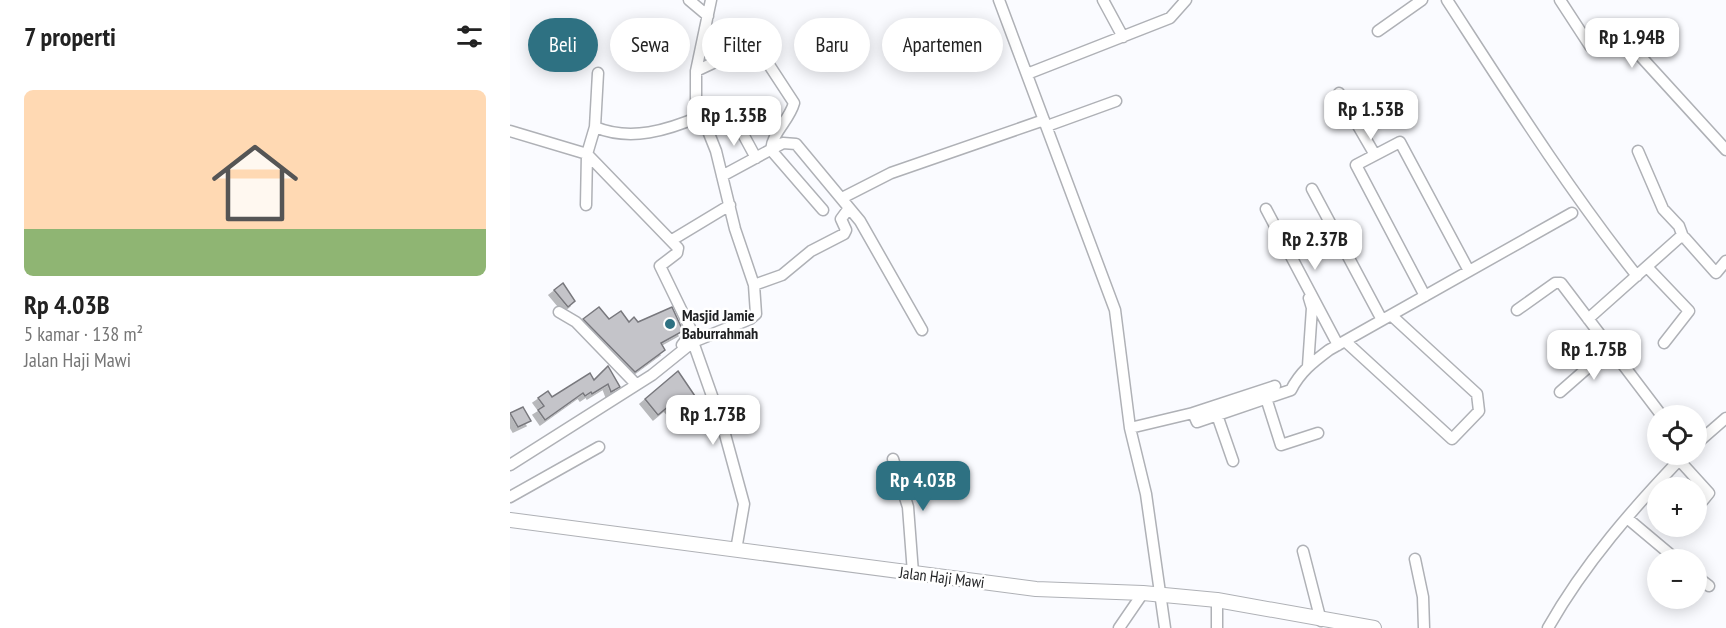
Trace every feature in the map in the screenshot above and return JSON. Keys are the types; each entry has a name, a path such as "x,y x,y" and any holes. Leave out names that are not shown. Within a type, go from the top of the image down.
{"street":[{"path":"689,0 708,16"},
{"path":"510,465 693,342 754,316 757,309 754,285 722,176 696,101 696,72 711,0"},
{"path":"999,0 1115,310 1130,428 1146,494 1165,628"},
{"path":"1103,0 1123,37"},
{"path":"1027,74 1170,18 1186,0"},
{"path":"1378,30 1422,0"},
{"path":"1447,0 1521,113 1609,240 1638,276"},
{"path":"1560,0 1590,46 1598,46 1614,34 1623,37 1726,150"},
{"path":"696,72 747,47 754,46 762,54 794,103 774,136 771,150"},
{"path":"586,205 587,153 595,127 598,73"},
{"path":"1339,93 1375,155"},
{"path":"842,198 891,172 1116,101"},
{"path":"595,127 626,134 645,133 671,128 701,116"},
{"path":"737,123 756,158"},
{"path":"510,131 587,153 672,240 679,250 662,262 660,268 692,334 684,344 635,383"},
{"path":"1425,296 1356,165 1400,142 1469,272"},
{"path":"722,176 783,143 796,144 842,198 872,239 922,330"},
{"path":"771,150 824,210"},
{"path":"1638,151 1663,209 1679,226 1683,237 1716,273 1726,261"},
{"path":"1266,209 1305,282 1342,343 1452,439 1479,411 1477,394 1387,318 1312,189"},
{"path":"672,240 730,205"},
{"path":"754,285 782,275 811,251 844,234 846,230 841,219 849,208"},
{"path":"1192,413 1197,422 1291,390 1297,378 1308,366 1342,343 1572,213"},
{"path":"1588,319 1683,237"},
{"path":"1648,268 1689,311 1664,343"},
{"path":"1305,282 1312,308 1308,366"},
{"path":"1517,310 1558,282 1653,405"},
{"path":"559,312 576,322 635,383"},
{"path":"693,342 723,427 744,504 736,550"},
{"path":"1560,392 1609,349"},
{"path":"1130,428 1192,413 1275,386"},
{"path":"1266,398 1281,445 1318,433"},
{"path":"1217,415 1233,461"},
{"path":"1707,434 1726,418"},
{"path":"510,497 599,447"},
{"path":"893,459 908,507 913,573"},
{"path":"1548,628 1565,600 1627,518 1675,465"},
{"path":"1627,518 1664,549"},
{"name":"Jalan Haji Mawi","path":"510,520 1036,589 1160,594 1217,600 1321,621 1374,628"},
{"path":"1304,551 1321,621"},
{"path":"1415,559 1424,597 1424,628"},
{"path":"1119,628 1143,593"},
{"path":"1217,600 1217,628"}],"building":[{"path":"563,283 575,301 568,307 554,290"},
{"path":"599,307 609,319 621,311 629,322 634,317 638,322 672,307 683,331 661,343 665,350 635,372 583,319"},
{"path":"608,366 620,387 611,392 608,384 592,394 591,392 585,396 583,393 545,420 538,410 544,406 538,398 548,391 552,397 590,373 594,380"},
{"path":"678,371 697,399 698,397 705,405 692,418 694,421 688,427 669,406 658,415 645,399"},
{"path":"523,407 531,421 518,427 510,413"}],"place":[{"name":"Masjid Jamie Baburrahmah","path":"670,324"}]}
